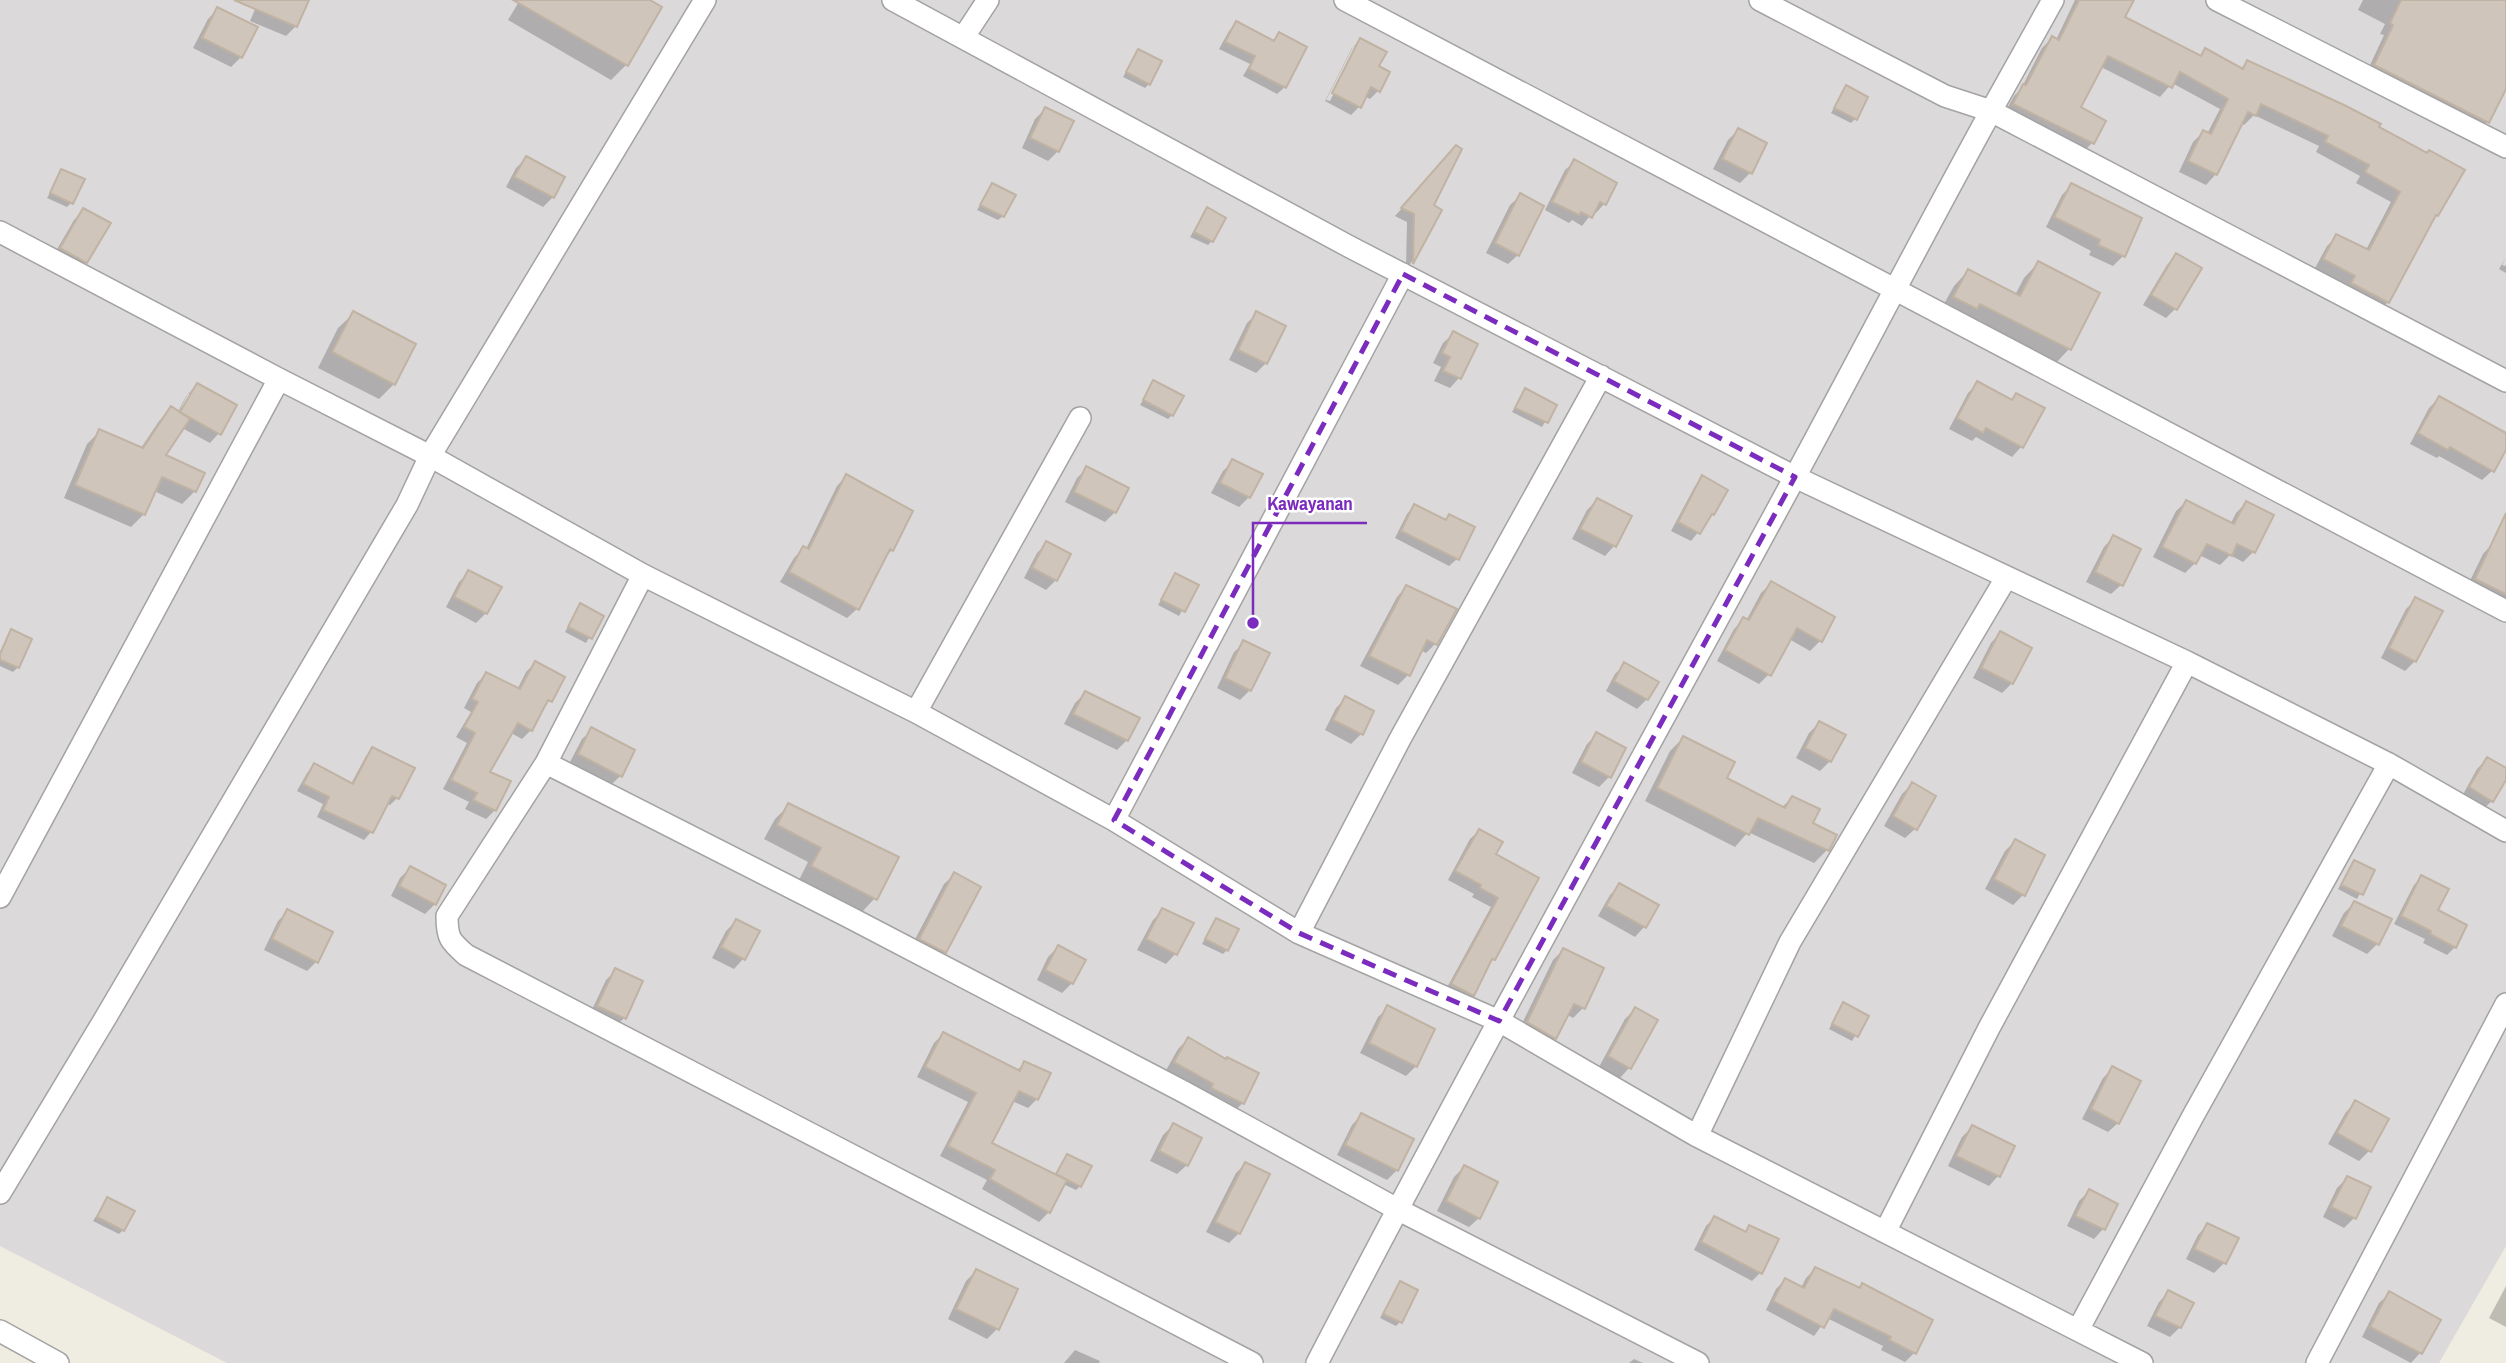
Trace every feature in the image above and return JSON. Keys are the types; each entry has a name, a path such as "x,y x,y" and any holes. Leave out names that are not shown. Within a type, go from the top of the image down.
{"street":[{"path":"0,1193 407,505 430,456 705,0"},
{"path":"893,0 1403,274 1795,477 2187,662 2389,764 2506,831"},
{"path":"963,38 988,0"},
{"path":"1345,0 2506,611"},
{"path":"1760,0 1945,96 1991,111 2506,381"},
{"path":"1317,1363 1397,1209 1795,477 1893,290 2053,0"},
{"path":"2217,0 2506,147"},
{"path":"0,232 430,456 643,575 916,712 1114,820 1299,933 1499,1021 1697,1136 2141,1363"},
{"path":"1114,820 1403,274"},
{"path":"1299,933 1400,739 1601,376"},
{"path":"0,897 279,379"},
{"path":"916,712 1080,418"},
{"path":"643,575 546,763 447,916 447,932 451,942 466,955 1252,1363"},
{"path":"1697,1136 1790,942 2006,578"},
{"path":"1885,1232 1989,1028 2187,662"},
{"path":"546,763 861,923 1184,1092 1397,1209 1698,1363"},
{"path":"2078,1330 2193,1116 2389,764"},
{"path":"2317,1363 2506,1004"},
{"path":"0,1331 58,1363"}],"highlighted area":[{"path":"1403,274 1795,477 1499,1021 1299,933 1114,820"}],"shaded area":[{"path":"0,0 2506,0 2506,1246 2439,1363 227,1363 0,1246"}],"building":[{"path":"234,0 309,0 297,27"},
{"path":"513,0 650,0 662,7 628,66"},
{"path":"2079,0 2134,0 2125,17 2201,56 2205,48 2243,69 2247,60 2344,105 2427,153 2429,150 2465,170 2438,216 2436,215 2389,303 2351,283 2355,276 2323,259 2336,234 2369,250 2400,192 2365,172 2369,165 2325,142 2328,136 2261,104 2256,116 2248,112 2217,175 2188,161 2203,130 2211,134 2228,99 2180,72 2172,88 2108,56 2081,107 2106,121 2094,144 2013,104 2052,36 2059,40"},
{"path":"2401,0 2506,0 2506,89 2489,123 2374,65 2393,25 2390,23"},
{"path":"217,7 258,27 242,58 202,38"},
{"path":"1236,21 1274,41 1279,32 1307,47 1286,88 1249,69 1255,56 1225,42"},
{"path":"1360,38 1387,52 1379,66 1390,72 1380,92 1371,87 1361,108 1332,93"},
{"path":"1138,49 1162,61 1150,85 1126,72"},
{"path":"1846,85 1868,97 1857,120 1834,108"},
{"path":"1045,107 1074,121 1059,152 1030,138"},
{"path":"1738,128 1767,143 1752,174 1722,159"},
{"path":"1456,145 1462,149 1434,205 1442,210 1413,264 1414,214 1401,208"},
{"path":"526,156 565,177 554,198 514,177"},
{"path":"1574,159 1617,183 1606,205 1600,202 1592,218 1552,202"},
{"path":"61,169 85,179 73,204 50,193"},
{"path":"992,183 1016,195 1004,217 980,205"},
{"path":"2071,183 2142,218 2125,257 2098,245 2100,240 2054,217"},
{"path":"1520,193 1544,206 1519,256 1495,243"},
{"path":"1207,207 1226,218 1213,242 1194,232"},
{"path":"83,208 111,223 87,263 60,248"},
{"path":"2176,253 2202,268 2177,310 2151,295"},
{"path":"2038,261 2100,293 2071,350 1980,304 1977,309 1953,297 1968,269 2020,296"},
{"path":"353,311 416,344 395,385 332,352"},
{"path":"1256,311 1286,326 1267,364 1238,350"},
{"path":"1453,331 1478,344 1461,379 1443,371 1450,357 1442,353"},
{"path":"1153,380 1184,396 1173,416 1143,400"},
{"path":"1977,381 2012,400 2016,393 2045,408 2023,448 1986,428 1983,433 1957,418"},
{"path":"197,383 237,405 221,435 180,412"},
{"path":"1525,388 1557,405 1548,423 1515,408"},
{"path":"2439,396 2506,433 2506,450 2494,472 2450,447 2448,450 2418,433"},
{"path":"171,406 190,419 166,455 205,473 196,492 162,477 145,515 75,485 99,429 143,448"},
{"path":"1232,459 1263,474 1250,498 1220,483"},
{"path":"1086,466 1129,488 1116,513 1074,492"},
{"path":"846,474 913,511 859,610 789,572 803,546 809,549"},
{"path":"1702,475 1728,490 1700,534 1678,522"},
{"path":"1597,498 1632,516 1616,547 1580,529"},
{"path":"2186,500 2234,524 2246,501 2274,515 2255,553 2237,544 2232,556 2207,544 2196,564 2162,547"},
{"path":"1414,504 1446,520 1449,514 1475,527 1459,560 1401,531"},
{"path":"2506,513 2506,594 2475,579"},
{"path":"2113,535 2141,549 2123,586 2095,572"},
{"path":"1046,541 1071,554 1057,581 1032,568"},
{"path":"468,570 502,587 487,614 454,597"},
{"path":"1175,573 1199,585 1185,612 1161,600"},
{"path":"1771,581 1835,617 1822,642 1797,628 1771,676 1725,650 1743,617 1749,620"},
{"path":"1406,585 1457,609 1437,645 1427,640 1410,676 1369,656"},
{"path":"2415,597 2443,611 2416,662 2389,648"},
{"path":"580,603 604,616 592,639 568,627"},
{"path":"11,629 32,639 19,668 0,660"},
{"path":"2000,631 2032,648 2013,684 1981,668"},
{"path":"1243,640 1270,653 1251,691 1225,678"},
{"path":"535,661 565,677 552,702 548,700 532,731 518,723 490,772 511,781 496,811 473,800 477,793 451,780 475,733 464,727 478,702 472,699 486,672 520,689"},
{"path":"1624,662 1659,682 1648,700 1614,681"},
{"path":"1085,691 1140,718 1128,741 1073,714"},
{"path":"1345,696 1374,711 1363,735 1333,720"},
{"path":"1819,721 1846,735 1831,762 1805,748"},
{"path":"591,727 635,750 622,777 578,754"},
{"path":"1596,732 1626,748 1611,778 1581,762"},
{"path":"1683,736 1735,762 1727,778 1785,808 1792,796 1820,809 1813,823 1837,835 1829,851 1758,818 1749,835 1657,788"},
{"path":"372,747 415,768 399,799 392,796 373,833 323,810 329,797 303,784 314,763 353,784"},
{"path":"2487,757 2506,768 2506,780 2493,802 2469,787"},
{"path":"1912,782 1936,796 1917,830 1893,816"},
{"path":"788,803 899,857 877,900 811,866 821,848 777,825"},
{"path":"1479,829 1503,842 1496,854 1539,878 1474,996 1451,984 1498,898 1455,871"},
{"path":"2015,839 2045,855 2025,896 1994,879"},
{"path":"2354,860 2375,870 2363,895 2341,885"},
{"path":"410,866 446,885 436,905 399,886"},
{"path":"954,872 981,887 946,953 919,939"},
{"path":"2421,875 2449,889 2438,910 2467,925 2456,948 2430,934 2431,931 2401,916"},
{"path":"1619,883 1659,905 1646,928 1606,906"},
{"path":"2354,901 2392,919 2379,945 2341,926"},
{"path":"1162,908 1194,923 1177,955 1146,939"},
{"path":"287,909 333,932 318,963 272,939"},
{"path":"1216,918 1239,929 1228,951 1205,939"},
{"path":"736,919 760,931 745,960 721,947"},
{"path":"1058,945 1086,960 1073,984 1045,970"},
{"path":"1563,948 1604,968 1585,1009 1574,1004 1556,1039 1527,1022"},
{"path":"615,968 643,981 626,1019 597,1006"},
{"path":"1843,1002 1869,1016 1858,1037 1832,1024"},
{"path":"1387,1005 1435,1029 1417,1067 1369,1043"},
{"path":"1635,1007 1658,1020 1631,1069 1608,1056"},
{"path":"943,1032 1020,1071 1024,1061 1051,1073 1038,1100 1019,1091 992,1143 1067,1180 1050,1213 990,1179 995,1170 948,1146 976,1093 925,1067"},
{"path":"1188,1037 1226,1059 1227,1057 1259,1073 1244,1104 1211,1088 1213,1084 1174,1062"},
{"path":"2112,1066 2141,1081 2119,1124 2091,1109"},
{"path":"2355,1100 2389,1119 2371,1152 2337,1133"},
{"path":"1361,1113 1414,1139 1398,1171 1345,1145"},
{"path":"1173,1123 1202,1138 1188,1166 1159,1151"},
{"path":"1972,1125 2015,1146 2000,1177 1956,1156"},
{"path":"1067,1154 1092,1166 1081,1187 1056,1174"},
{"path":"1245,1162 1270,1174 1240,1234 1215,1222"},
{"path":"1464,1165 1498,1182 1480,1219 1446,1201"},
{"path":"2347,1176 2371,1187 2356,1219 2331,1207"},
{"path":"2089,1189 2118,1204 2105,1230 2075,1216"},
{"path":"107,1197 135,1211 124,1231 97,1217"},
{"path":"1714,1216 1746,1232 1749,1225 1779,1239 1762,1274 1701,1242"},
{"path":"2207,1223 2239,1238 2226,1264 2194,1249"},
{"path":"1815,1267 1860,1288 1862,1283 1933,1320 1916,1354 1889,1340 1891,1337 1834,1309 1824,1328 1773,1301 1785,1278 1804,1288"},
{"path":"976,1269 1018,1289 999,1330 956,1309"},
{"path":"1400,1281 1418,1290 1402,1323 1383,1314"},
{"path":"2168,1290 2194,1303 2181,1328 2155,1316"},
{"path":"2389,1291 2441,1320 2422,1354 2370,1327"}],"place":[{"name":"Kawayanan","path":"1253,623"}]}
